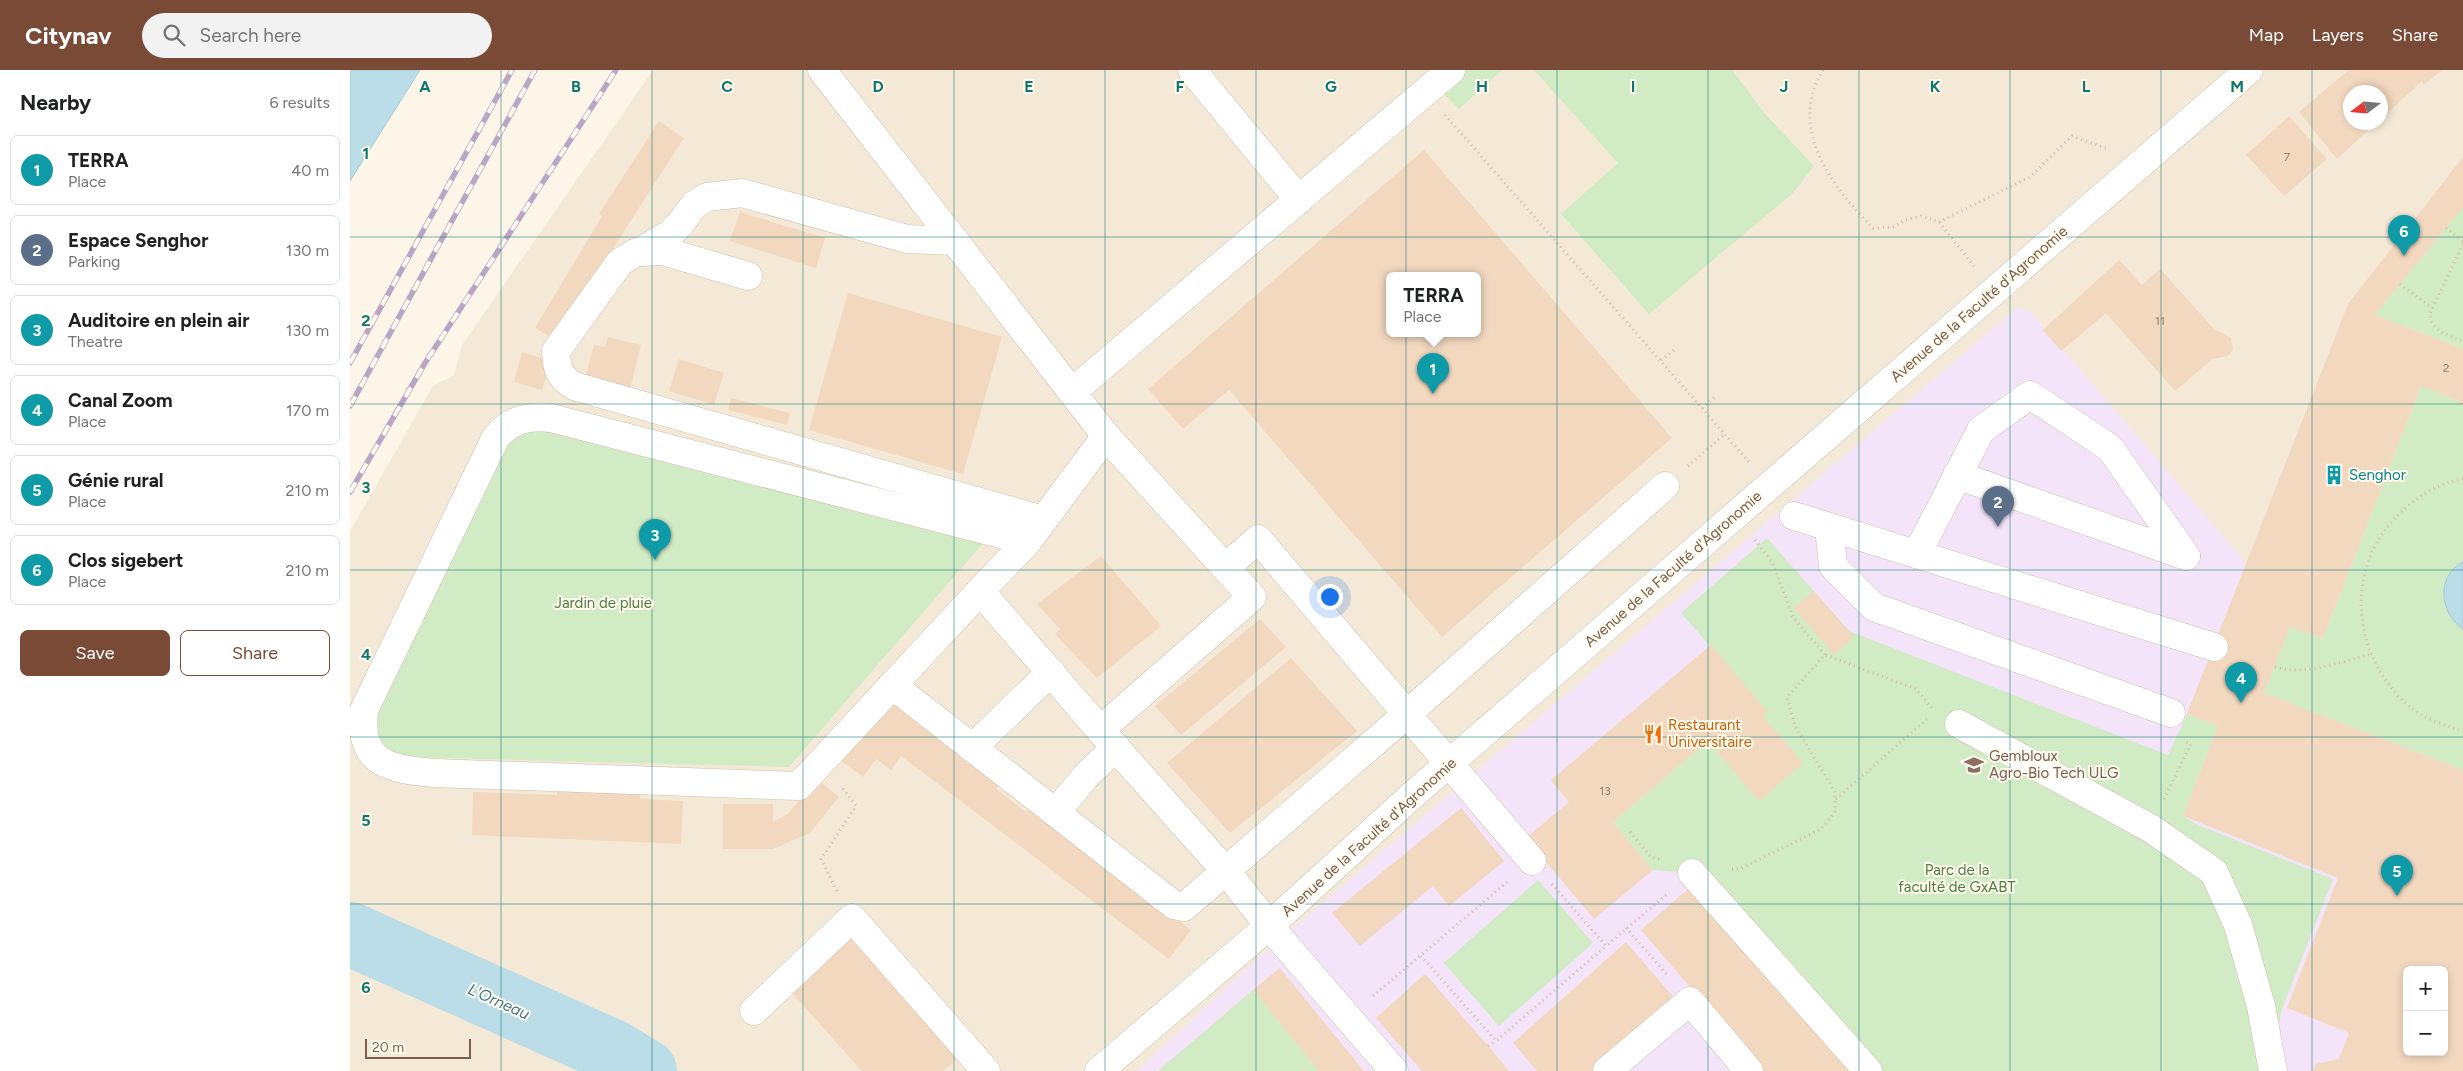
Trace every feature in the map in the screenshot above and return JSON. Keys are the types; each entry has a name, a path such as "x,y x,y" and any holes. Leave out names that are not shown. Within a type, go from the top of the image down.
{"street":[{"path":"822,70 1106,436 1252,597 1108,739 1085,777 1056,812"},
{"path":"1192,70 1299,200"},
{"path":"1072,392 1451,70"},
{"name":"Avenue de la Faculté d'Agronomie","path":"1099,1071 1269,926 1416,792 1450,765 2249,70"},
{"path":"955,241 928,241 884,234 742,193 707,197 694,205 670,234 620,262 615,267 556,351 556,368 561,378 574,386 1035,530"},
{"path":"637,252 663,250 748,276"},
{"path":"1917,554 1980,430 2030,395 2110,448 2186,556 1957,476"},
{"path":"1035,530 551,418 526,418 513,422 502,429 495,439 364,710 362,725 365,742 388,766 435,773 799,786 1035,530 1106,436"},
{"path":"892,685 1174,905 1184,907 1407,714 1665,486"},
{"path":"1794,516 2214,647"},
{"path":"1830,527 1833,566 1874,606 2171,713"},
{"path":"1225,568 1258,539 1532,860"},
{"path":"980,591 1108,739 1226,870 1269,926 1394,1071"},
{"path":"972,748 1051,672"},
{"path":"1947,718 2150,828 2214,872 2238,925 2261,1006 2273,1071"},
{"path":"1692,872 1868,1071"},
{"path":"754,1011 852,918 986,1071"},
{"path":"1608,1071 1690,1001 1749,1071"}],"path":[{"path":"1823,70 1814,84 1810,99 1809,116 1814,144 1828,172 1849,203 1873,228 1893,227 1905,220 1921,216 1939,222 1993,292"},
{"path":"1425,92 1770,485"},
{"path":"1939,222 2030,177 2072,136 2143,162"},
{"path":"2446,228 2463,243 2432,308 2430,313 2431,322 2436,329 2463,341"},
{"path":"2400,284 2432,308"},
{"path":"1661,360 1677,348"},
{"path":"1702,408 1717,395"},
{"path":"2462,402 2463,408"},
{"path":"1665,486 1725,434"},
{"path":"2463,479 2449,481 2414,499 2386,526 2368,561 2360,599 2364,636 2379,672 2403,701 2435,722 2463,731"},
{"path":"1752,536 1774,564 1792,617 1825,655 1916,689 1947,718 1836,800"},
{"path":"2275,667 2289,671 2305,671 2371,654"},
{"path":"1630,832 1651,857 1677,863 1692,872 1740,869 1821,829 1835,812 1835,792 1795,726 1787,697 1825,655"},
{"path":"2150,828 2191,744"},
{"path":"822,760 856,806 821,859 852,918"},
{"path":"1347,1017 1532,860 1606,946"},
{"path":"1488,1046 1692,872"},
{"path":"1626,928 1690,1001"},
{"path":"1421,956 1496,1041"}],"shaded area":[{"path":"653,70 2463,70 2463,1071 350,1071 350,531 433,386 454,375 462,345"},
{"name":"Gembloux Agro-Bio Tech ULG","path":"2463,157 2463,1071 1137,1071 1249,966 2018,307 2030,311 2246,563 2348,304"}],"green space":[{"path":"1461,70 1502,70 1459,109 1439,89"},
{"path":"1534,70 1732,70 1766,115 1814,166 1793,193 1649,314 1561,214 1618,163"},
{"path":"2463,207 2463,349 2375,315"},
{"path":"2421,386 2463,403 2463,770 2264,693 2290,627 2323,638"},
{"name":"Jardin de pluie","path":"531,423 984,542 789,767 404,757 374,741 370,726 510,433"},
{"name":"Parc de la faculté de GxABT","path":"1767,538 1849,631 2168,755 2187,714 2218,726 2183,816 2198,825 2333,879 2282,1009 2270,1060 2273,1071 1859,1071 1693,873 1653,870 1613,822 1708,741 1759,800 1763,716 1768,712 1681,613"},
{"path":"1538,880 1593,943 1499,1026 1444,963"},
{"path":"1253,990 1319,1071 1158,1071"}],"water":[{"path":"350,70 420,70 350,181"},
{"path":"2463,562 2463,629 2449,614 2444,595 2448,576 2454,568"}],"building":[{"path":"2349,70 2442,70 2424,85 2422,81 2388,113 2388,85 2343,85 2343,130 2368,130 2337,159 2299,112"},
{"path":"2289,116 2327,159 2284,196 2246,155"},
{"path":"659,121 684,138 624,231 558,341 535,328 602,216 599,214"},
{"path":"1424,150 1672,438 1442,637 1229,390 1183,429 1148,389"},
{"path":"2463,157 2463,207 2375,315 2463,349 2463,403 2421,386 2323,638 2290,627 2264,693 2463,770 2463,1071 2312,1071 2316,1064 2339,1059 2349,1033 2287,1008 2338,878 2183,816 2218,726 2187,714 2348,304"},
{"path":"740,212 825,238 816,268 730,241"},
{"path":"2119,260 2142,285 2160,269 2214,329 2231,338 2233,350 2228,356 2212,359 2175,391 2106,313 2061,351 2043,330"},
{"path":"848,293 1002,337 963,474 809,430"},
{"path":"608,337 641,345 630,389 585,378 594,345 605,347"},
{"path":"522,352 551,361 542,390 514,382"},
{"path":"679,359 724,373 714,405 669,391"},
{"path":"731,398 790,413 787,425 728,410"},
{"path":"1101,556 1161,626 1097,678 1055,634 1060,629 1037,604"},
{"path":"1814,591 1854,637 1834,655 1794,608"},
{"path":"1260,619 1286,647 1181,735 1155,706"},
{"path":"1711,645 1768,712 1763,716 1803,763 1759,801 1708,741 1613,822 1653,870 1594,919 1526,838 1569,802 1551,780"},
{"path":"1291,658 1357,731 1230,833 1167,763"},
{"path":"886,697 1000,783 996,789 1026,812 1030,807 1191,930 1169,959 901,756 891,770 876,759 863,777 840,760"},
{"path":"817,779 839,797 810,833 773,849 723,849 723,804 773,804 773,822 788,814"},
{"path":"557,784 640,787 640,799 683,801 681,844 472,835 473,792 557,795"},
{"path":"1461,808 1504,861 1449,906 1433,886 1360,946 1332,913"},
{"path":"1696,882 1858,1071 1762,1071 1641,930"},
{"path":"852,927 965,1051 943,1071 862,1071 786,986"},
{"path":"1626,942 1675,999 1593,1071 1537,1071 1513,1043"},
{"path":"1280,968 1364,1071 1319,1071 1291,1037 1253,990"},
{"path":"1425,974 1509,1071 1422,1071 1376,1018"}],"waterway":[{"name":"L'Orneau","path":"350,934 614,1052 645,1071"}],"railway":[{"path":"350,363 512,70"},
{"path":"350,406 535,70"},
{"path":"350,492 425,363 616,70"}],"place":[{"name":"Clos sigebert","path":"2404,256"},
{"name":"TERRA","path":"1433,394"},
{"name":"Senghor","path":"2334,475"},
{"name":"Espace Senghor","path":"1998,527"},
{"name":"Auditoire en plein air","path":"655,560"},
{"name":"Canal Zoom","path":"2241,703"},
{"name":"Restaurant Universitaire","path":"1653,734"},
{"name":"Gembloux Agro-Bio Tech ULG","path":"1974,765"},
{"name":"Génie rural","path":"2397,896"}]}
